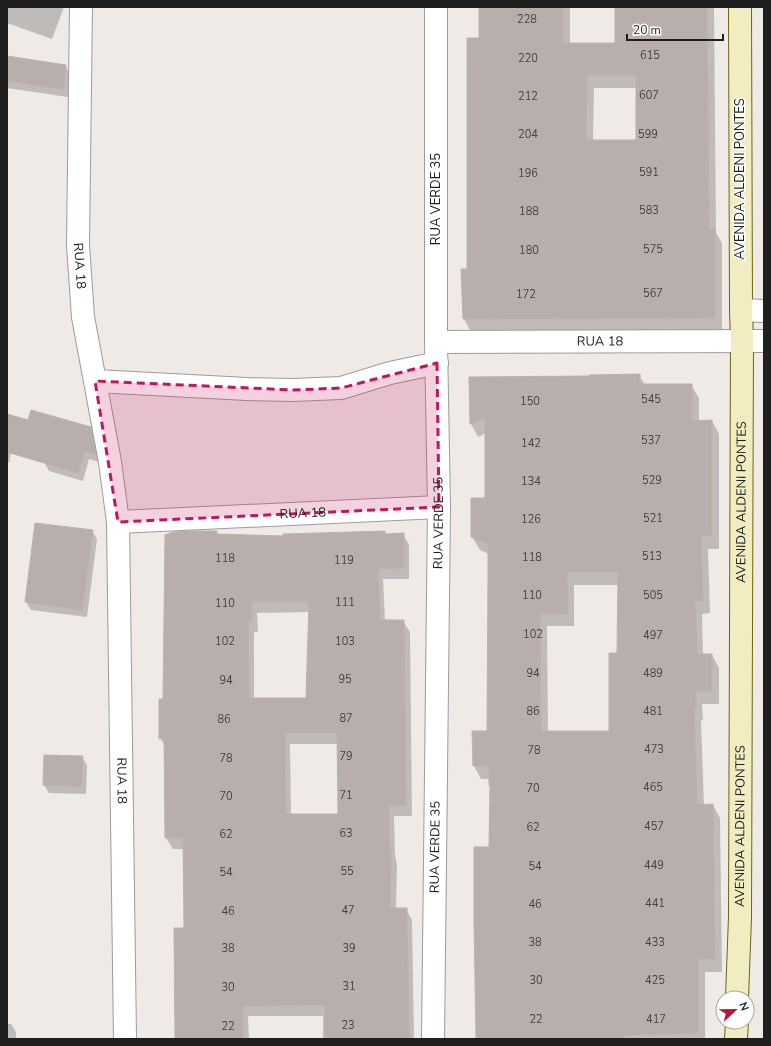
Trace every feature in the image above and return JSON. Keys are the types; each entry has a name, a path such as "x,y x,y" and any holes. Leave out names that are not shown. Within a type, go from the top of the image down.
{"main road":[{"name":"AVENIDA ALDENI PONTES","path":"737,990 740,917 742,341 740,7"}],"street":[{"name":"RUA 18","path":"81,7 78,245 83,317 110,462 118,522 125,1039"},
{"name":"RUA VERDE 35","path":"434,1039 439,507 436,7"},
{"path":"741,310 764,311"},
{"name":"RUA 18","path":"95,382 239,389 293,390 341,388 390,374 437,353 764,341"},
{"name":"RUA 18","path":"118,522 439,507"}],"highlighted area":[{"path":"437,363 439,507 118,522 95,381 293,390 341,388"}],"building":[{"path":"479,7 563,7 563,43 615,43 615,7 707,7 709,229 715,229 715,318 463,319 461,269 467,269 467,38 479,38","holes":["587,75 636,75 636,140 586,140"]},
{"path":"7,56 66,65 64,89 7,81"},
{"path":"640,374 640,384 692,384 692,421 712,420 712,536 701,536 703,601 695,601 697,654 712,654 712,691 696,691 696,708 694,708 697,805 713,804 715,959 698,959 698,1033 628,1035 624,1036 624,1039 476,1039 474,847 489,847 490,785 489,766 473,766 472,731 487,731 488,544 471,537 471,498 485,498 485,418 470,424 469,377","holes":["567,572 618,572 617,653 609,653 609,731 541,731 540,614 568,614"]},
{"path":"31,410 91,427 95,454 85,451 78,473 7,452 7,414 28,420"},
{"path":"35,523 93,530 82,610 25,602"},
{"path":"217,531 217,534 283,536 283,534 385,531 385,534 404,533 404,568 378,569 380,620 404,620 406,805 389,806 389,842 391,855 390,908 407,908 409,1039 325,1039 325,1005 243,1006 243,1039 175,1039 174,928 184,928 183,838 165,838 164,738 159,739 159,699 163,699 165,535 173,532","holes":["252,602 309,602 306,698 249,698 248,621 252,621","285,733 337,733 338,814 286,814"]},
{"path":"44,755 83,756 81,786 43,785"}]}
